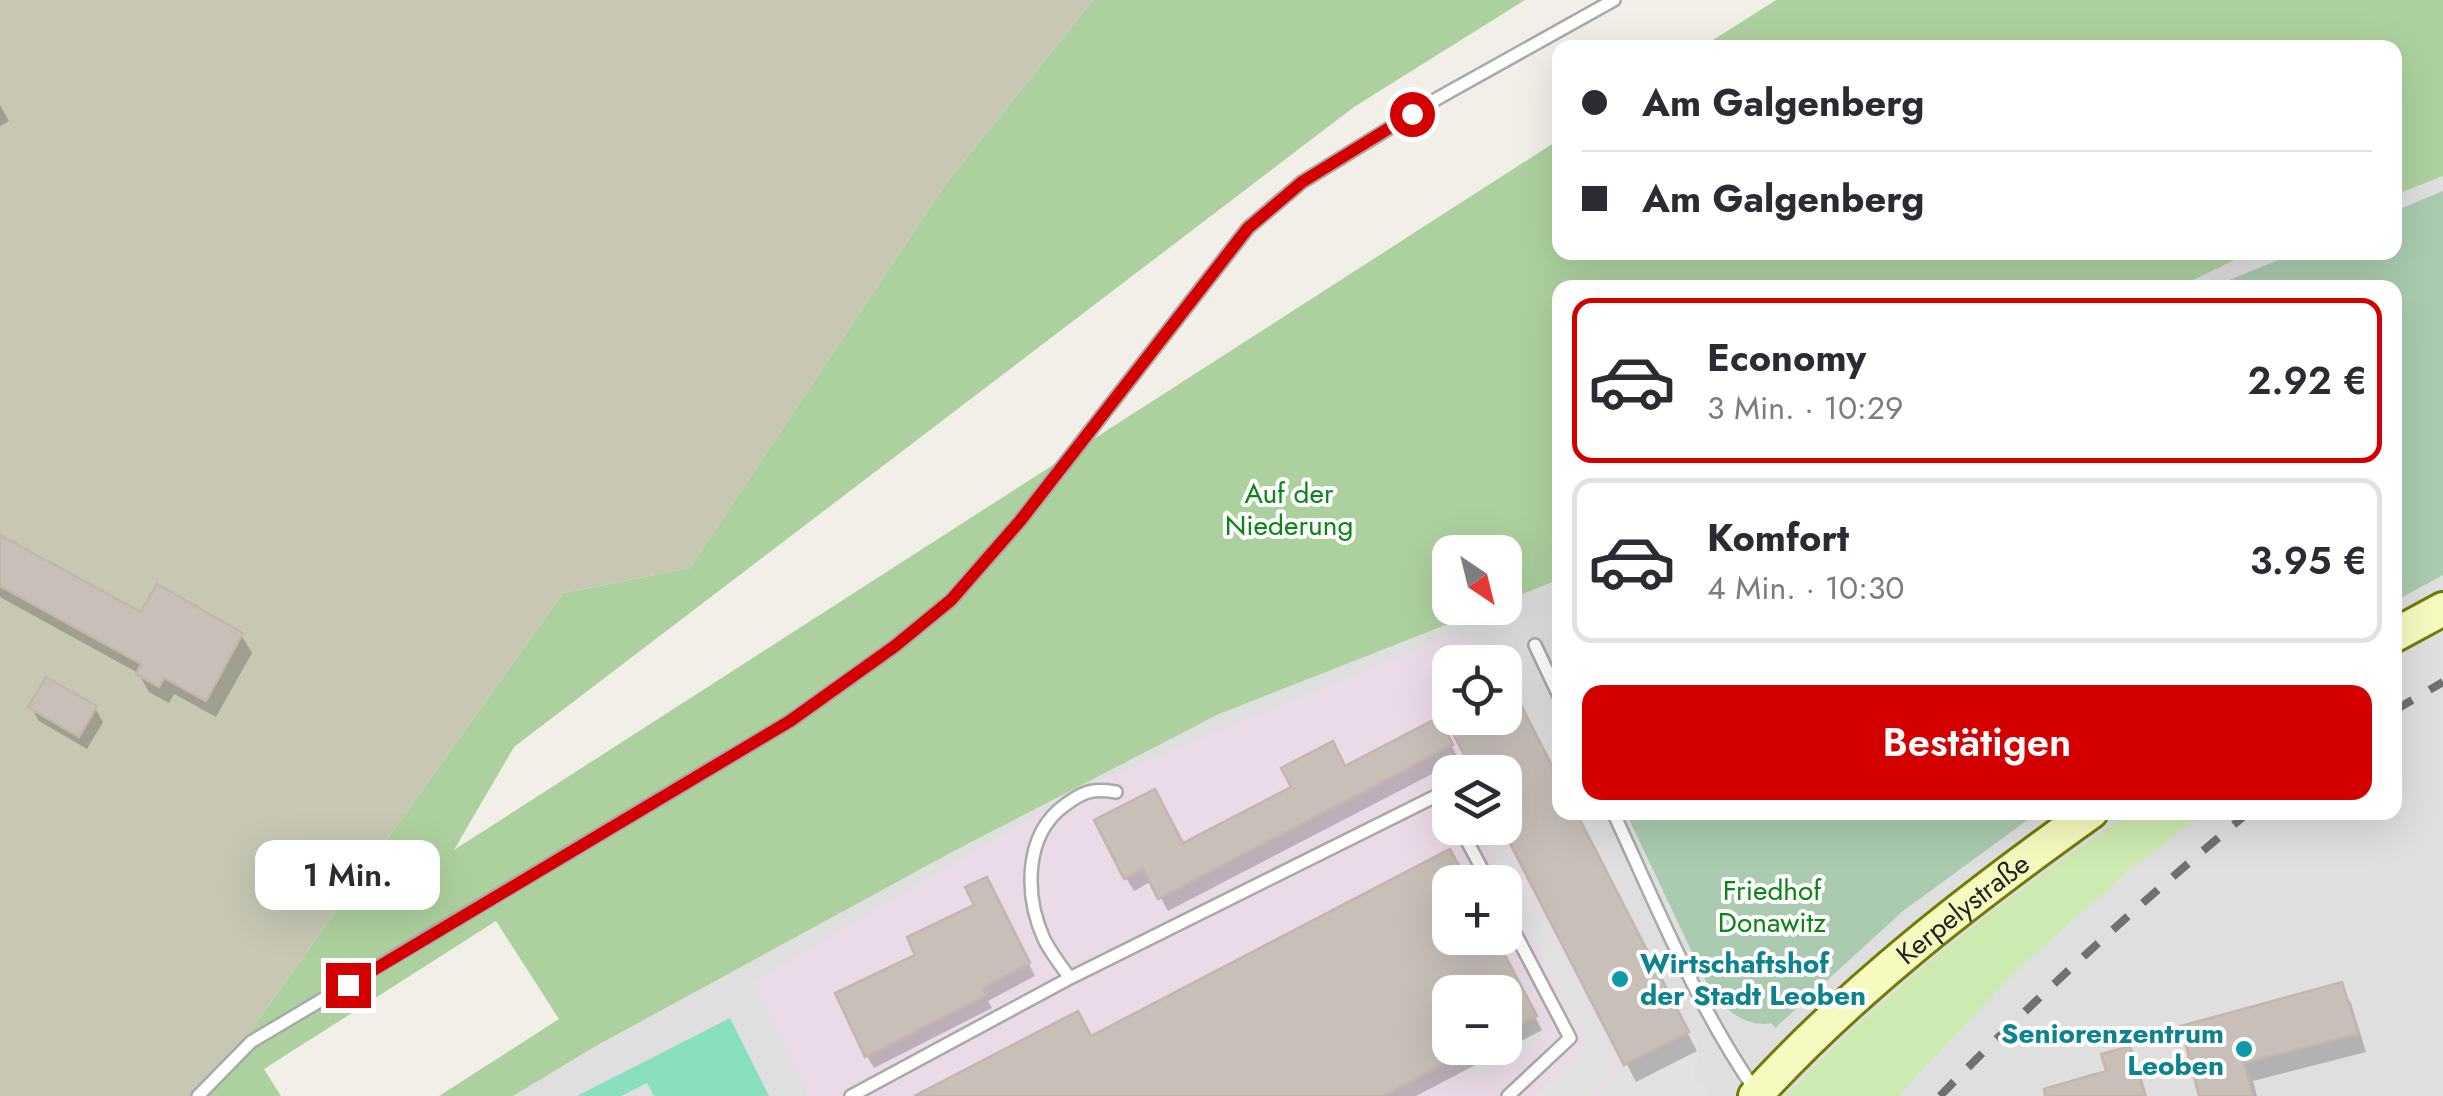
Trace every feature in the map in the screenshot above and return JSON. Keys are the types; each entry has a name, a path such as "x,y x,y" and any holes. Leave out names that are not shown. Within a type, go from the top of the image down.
{"main road":[{"path":"2402,631 2443,609"},
{"name":"Kerpelystraße","path":"1756,1094 1838,1012 1925,938 2080,820"}],"lane":[{"path":"198,1096 251,1042 790,721 895,646 951,600 1020,521 1248,228 1302,182 1332,163 1440,97 1614,0"},
{"path":"1535,645 1552,681"},
{"path":"1070,978 1050,950 1039,923 1030,875 1035,847 1056,812 1074,798 1092,790 1116,792"},
{"path":"851,1096 1070,978 1432,798"},
{"path":"1617,820 1692,982 1756,1094"},
{"path":"1508,1096 1570,1038 1522,946"}],"shaded area":[{"path":"0,0 1093,0 947,182 690,568 563,593 204,1096 0,1096"},
{"path":"2443,176 2443,1096 513,1096 596,1046 954,851 1219,714 1446,625 1522,625 1522,594 1552,582 1552,820 2402,820 2402,280 2193,280 2235,260 2402,260 2402,192"},
{"path":"1450,636 1491,645 1432,645 1432,735 1522,735 1522,707 1552,765 1552,820 1580,820 1689,1032 1624,1065 1596,1096 808,1096 753,983 1075,791"},
{"path":"1487,845 1505,845 1515,865 1497,865"},
{"path":"1522,878 1618,1063 1591,1096 1535,1096 1587,1045 1522,916"},
{"path":"1537,1019 1547,1038 1522,1051 1522,1026"},
{"path":"1689,1032 1699,1046 1694,1076 1711,1092 1708,1096 1596,1096 1624,1065"},
{"path":"1462,1065 1494,1065 1469,1078"}],"green space":[{"name":"Auf der Niederung","path":"1093,0 1525,0 1354,107 514,747 454,850 1552,144 1552,260 2235,260 2193,280 1552,280 1552,582 1522,594 1522,535 1432,535 1432,625 1446,625 1219,714 954,851 596,1046 513,1096 439,1096 559,1019 496,921 264,1069 281,1096 204,1096 563,593 690,568 947,182"},
{"path":"1776,0 2443,0 2443,176 2402,192 2402,40 1713,40"},
{"path":"2443,191 2443,575 2402,597 2402,280 2229,280 2279,260 2402,260 2402,208"},
{"name":"Friedhof Donawitz","path":"1629,820 2027,820 1903,911 1775,1028 1771,1023 1753,1023 1726,1007 1718,1007"},
{"path":"2120,820 2194,820 2131,869 2017,970 1898,1096 1787,1096 1908,980 2040,876"},
{"path":"730,1018 769,1096 654,1096 647,1083 621,1096 577,1096"}],"building":[{"path":"0,535 141,612 157,584 243,633 206,701 164,678 159,687 136,674 141,664 0,586"},
{"path":"46,677 97,706 79,737 28,707"},
{"path":"1522,707 1552,765 1552,820 1580,820 1689,1032 1624,1065 1511,845 1522,845 1522,755 1464,755 1454,735 1522,735"},
{"path":"1432,721 1432,735 1448,735 1453,745 1158,899 1143,869 1124,879 1094,820 1155,789 1183,843 1291,787 1281,768 1333,741 1345,766"},
{"path":"1450,849 1459,865 1432,865 1432,955 1505,955 1515,975 1432,975 1432,1065 1442,1065 1383,1096 914,1096 1078,1011 1091,1036"},
{"path":"987,877 1030,963 983,988 987,995 865,1057 835,993 915,955 907,937 974,905 965,887"},
{"name":"Seniorenzentrum Leoben","path":"2342,982 2358,1034 2244,1063 2253,1096 2199,1096 2181,1026"},
{"path":"1522,987 1537,1016 1522,1024"},
{"path":"2130,1046 2145,1096 2045,1096 2044,1089 2106,1071 2101,1054"}],"railway":[{"path":"2402,706 2443,682"},
{"path":"1940,1096 2091,950 2240,820"}],"place":[{"name":"Wirtschaftshof der Stadt Leoben","path":"1620,979"},
{"name":"Seniorenzentrum Leoben","path":"2244,1049"}],"route":[{"path":"348,985 790,721 895,646 951,600 1020,521 1248,228 1302,182 1412,114"}]}
